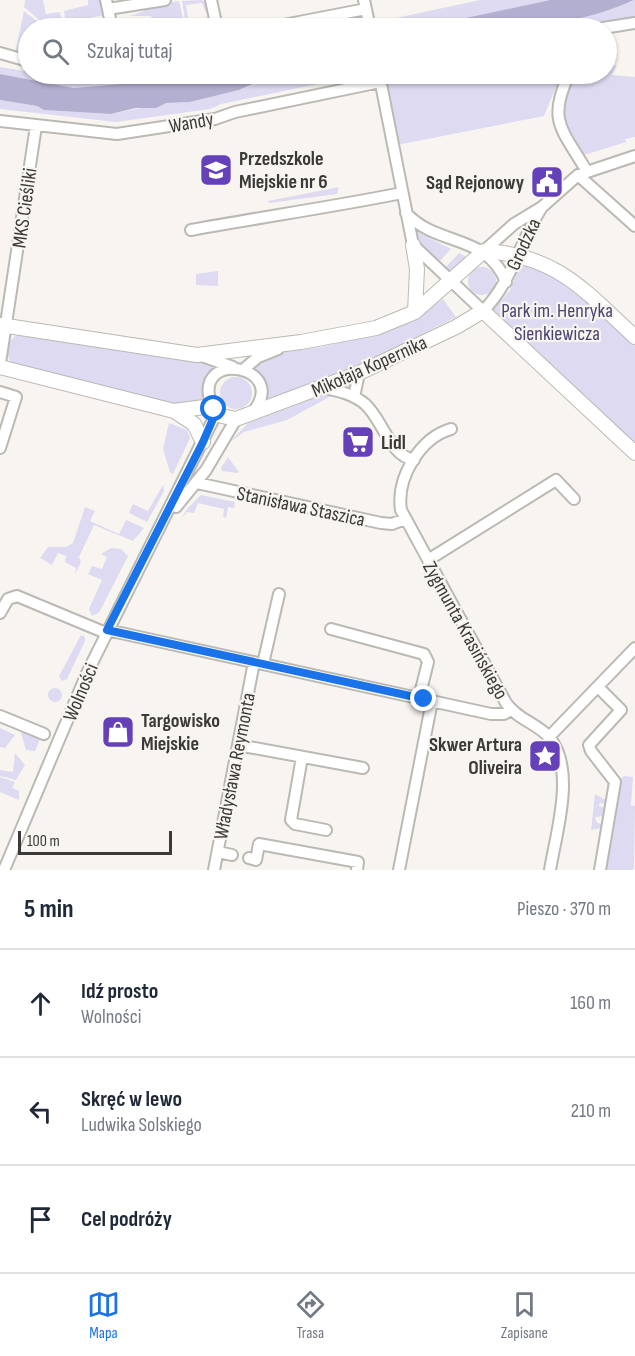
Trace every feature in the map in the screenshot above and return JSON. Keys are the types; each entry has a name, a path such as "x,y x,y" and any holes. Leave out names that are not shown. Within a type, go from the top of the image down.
{"main road":[{"path":"413,245 417,269 415,312"},
{"name":"Mikołaja Kopernika","path":"4,326 197,355 301,342 376,328 415,312 452,282 484,251"},
{"path":"484,251 516,255 547,264 579,285 635,337"},
{"name":"Mikołaja Kopernika","path":"252,413 325,388 360,373 456,327 483,311"},
{"path":"483,311 635,453"},
{"path":"0,365 174,411 214,409 236,419 252,413"},
{"path":"174,411 194,424 203,442"}],"street":[{"path":"107,5 165,0"},
{"path":"211,0 215,18"},
{"path":"339,18 367,14"},
{"path":"617,26 635,23"},
{"path":"0,53 18,58"},
{"name":"Wandy","path":"0,121 112,134 133,132 215,119 235,112 354,84"},
{"path":"381,84 413,245 483,311"},
{"path":"565,84 557,103 561,128 582,173 635,226"},
{"name":"MKS Cieśliki","path":"0,365 4,326 36,126"},
{"name":"Grodzka","path":"484,251 527,214 542,207 582,173 635,156"},
{"path":"191,230 291,211 344,205 402,193"},
{"name":"Grodzka","path":"483,311 498,295 506,282 516,255 542,207"},
{"path":"406,212 416,224 484,251 500,270 506,282"},
{"name":"Mikołaja Kopernika","path":"197,355 238,368 258,357 301,342"},
{"path":"214,409 208,393 212,380 222,370 238,368 256,378 260,385 260,400 252,413"},
{"path":"354,397 360,373"},
{"path":"325,388 354,397 376,416 399,454 414,460"},
{"path":"0,392 16,397 0,448"},
{"name":"Wolności","path":"4,870 106,631 203,442 214,409"},
{"name":"Wolności","path":"166,518 197,483 236,419"},
{"name":"Zygmunta Krasińskiego","path":"451,429 429,440 414,460 400,494 405,519 511,710 549,737"},
{"path":"428,560 556,480 574,499"},
{"name":"Stanisława Staszica","path":"197,483 381,523 392,524 405,519"},
{"name":"Władysława Reymonta","path":"214,870 238,745 279,594"},
{"path":"0,613 8,599 17,596 106,631 496,714 511,710"},
{"path":"331,629 424,654 428,664 419,698"},
{"path":"550,870 564,782 554,746 549,737 635,648"},
{"path":"598,687 621,710 589,745 591,751 615,782 600,870"},
{"path":"399,870 432,701"},
{"path":"0,716 44,734"},
{"path":"238,745 363,768"},
{"path":"302,757 291,820 295,824 326,830"},
{"path":"249,858 256,860 260,844 358,862 357,870"},
{"path":"218,852 232,855"}],"green space":[{"path":"25,0 43,0 46,14 60,12 61,18 37,18 24,7"},
{"path":"88,0 101,0 104,15 90,18 65,18 64,11 88,5"},
{"path":"202,0 206,3 210,18 205,18 208,17 202,3 186,5 188,18 185,18 182,1"},
{"path":"480,0 550,0 465,18 396,18"},
{"path":"635,0 635,21 617,24 617,18 579,18"},
{"path":"179,1 183,18 130,16 144,11 144,7"},
{"path":"24,11 33,18 23,18"},
{"path":"18,40 18,55 15,54"},
{"path":"0,67 18,70 18,77 0,74"},
{"path":"617,75 635,77 635,137 581,156 560,130 562,84 617,84"},
{"path":"53,84 120,84 74,88"},
{"path":"257,84 318,84 221,104 210,109 116,122 0,109 0,100 37,106 44,110 111,114 166,103 190,102"},
{"path":"385,84 557,84 544,116 397,145"},
{"path":"339,187 337,194 269,203 268,201"},
{"path":"410,223 421,234 451,249 439,262 421,244"},
{"path":"459,253 465,256 465,259 451,273 445,268"},
{"name":"Park im. Henryka Sienkiewicza","path":"521,263 555,277 569,286 596,307 635,344 635,445 491,313 510,290"},
{"path":"482,267 492,271 496,281 492,291 482,295 472,291 468,281 472,271"},
{"path":"218,271 218,286 196,285 196,274"},
{"path":"443,299 456,317 337,377 266,400 264,382 255,368 262,362 290,351 330,345 374,333 417,315"},
{"path":"19,334 194,360 214,366 204,381 202,402 173,405 12,364 8,356 8,347 12,339"},
{"path":"236,377 247,382 252,393 247,404 236,409 225,404 220,393 225,382"},
{"path":"325,394 335,394 287,420 244,432 230,442 248,423"},
{"path":"169,423 187,430 190,438 173,474 170,472 163,449"},
{"path":"228,457 239,472 222,471 221,468"},
{"path":"163,485 164,491 147,522 129,513 133,504 148,511"},
{"path":"201,495 235,502 234,508 228,507 226,518 223,517 224,509 198,503 194,513 187,512 181,519"},
{"path":"85,507 95,511 90,521 119,534 126,520 144,528 133,541 94,525 79,557 81,562 75,574 76,568 65,562 66,556 58,553 52,565 40,558 48,547 66,547 73,543"},
{"path":"111,548 121,549 128,556 99,613 92,616 89,609 102,580 88,574 92,566 102,569 107,557 101,554"},
{"path":"81,635 85,637 85,641 67,679 62,681 59,676"},
{"path":"55,688 60,690 62,695 60,700 55,702 50,700 48,695 50,690"},
{"path":"0,728 15,735 5,748 0,747"},
{"path":"24,730 41,737 35,751 26,750 21,733"},
{"path":"15,753 25,765 16,780 0,776 0,770 13,772"},
{"path":"624,776 633,777 631,805 635,806 634,867 633,870 604,870 619,780"},
{"path":"0,777 15,782 12,788 19,791 19,800 0,792"},
{"path":"595,794 607,801 607,804 600,803 599,806 606,808 604,816 595,817 597,823 603,824 602,828 591,830"}],"shaded area":[{"path":"550,0 634,0 581,18 465,18"},
{"path":"0,74 18,77 18,84 53,84 74,88 120,84 253,84 239,90 190,102 166,103 156,108 136,108 111,114 44,110 37,106 0,100"}],"place":[{"name":"Przedszkole Miejskie nr 6","path":"216,170"},
{"name":"Sąd Rejonowy","path":"547,182"},
{"name":"Lidl","path":"358,442"},
{"name":"Targowisko Miejskie","path":"118,732"},
{"name":"Skwer Artura Oliveira","path":"545,756"}],"route":[{"path":"214,409 216,412 203,442 107,630 424,699"}]}
